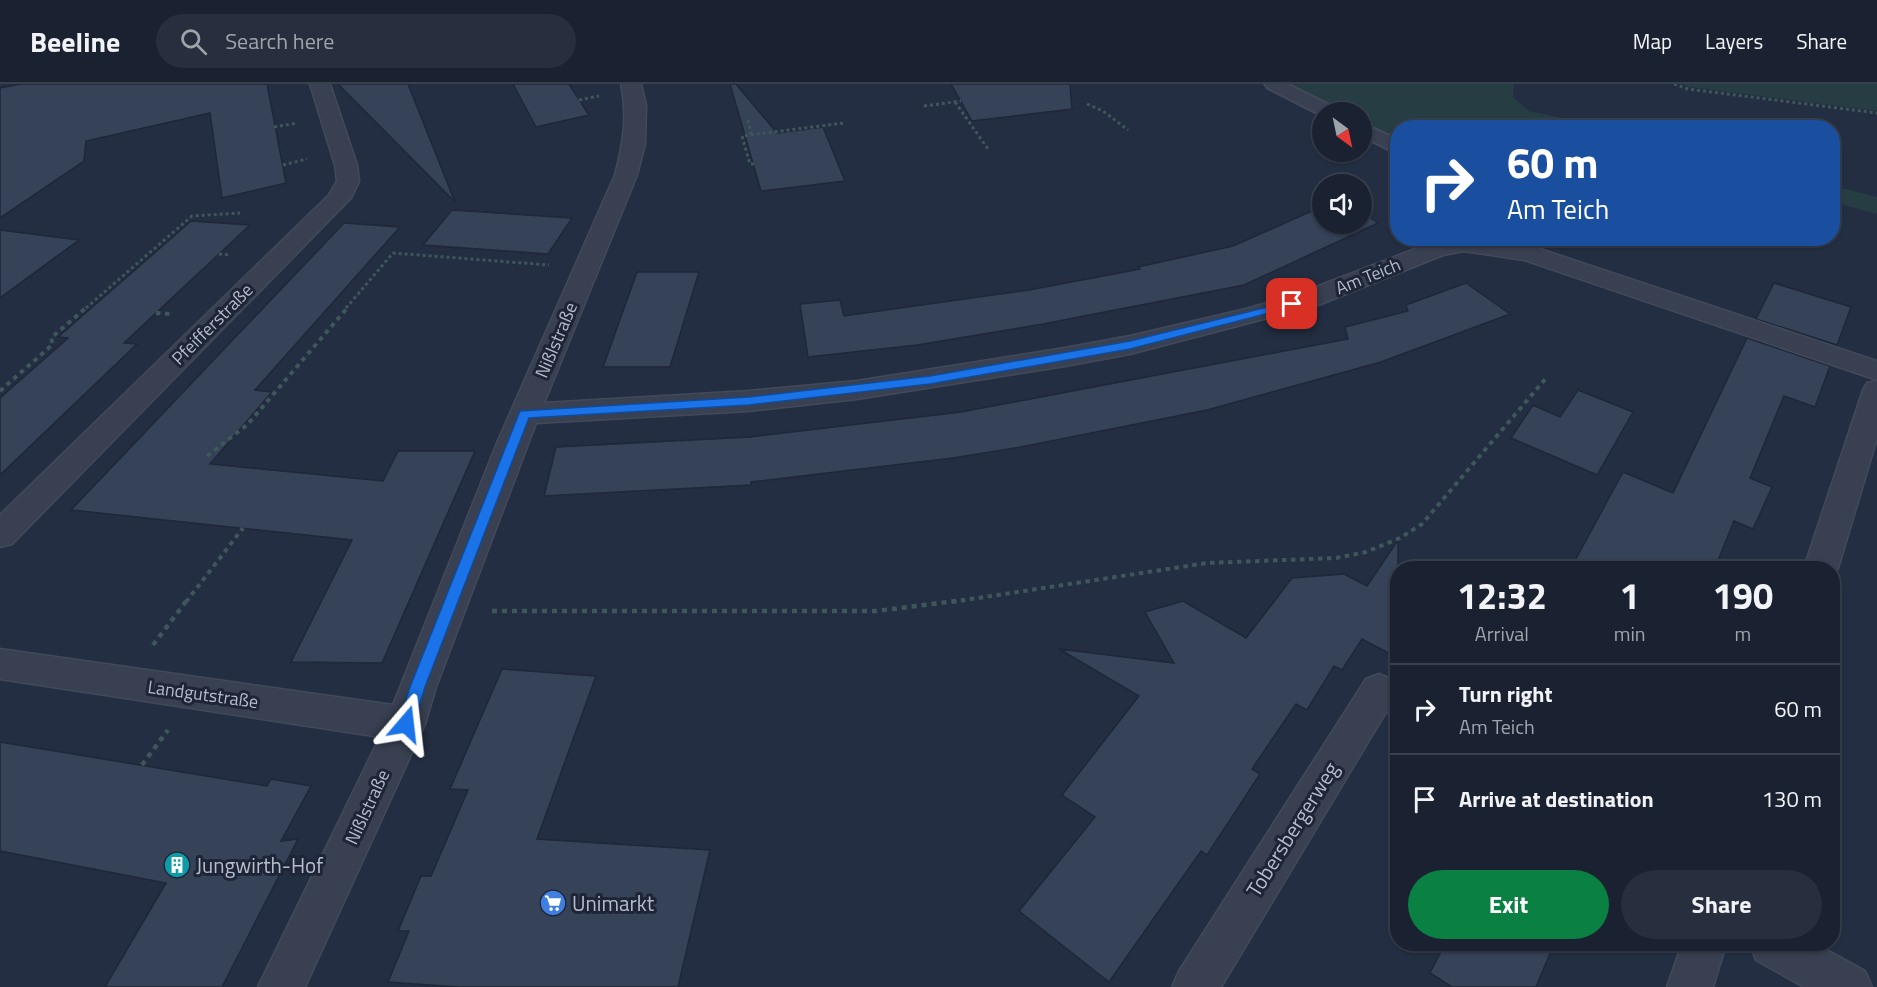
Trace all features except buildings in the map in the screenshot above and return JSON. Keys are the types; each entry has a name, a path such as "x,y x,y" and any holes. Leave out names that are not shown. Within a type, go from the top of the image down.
{"street":[{"name":"Pfeifferstraße","path":"0,535 339,198 348,181 346,165 320,84"},
{"name":"Nißlstraße","path":"281,987 406,724 417,687 524,414 626,175 634,144 636,105 631,84"},
{"name":"Am Teich","path":"524,414 749,401 857,390 1065,357 1130,345 1312,298 1447,246"},
{"name":"Am Teich","path":"1488,246 1528,253 1877,371"},
{"path":"1823,561 1877,390"},
{"name":"Landgutstraße","path":"0,664 406,724"},
{"name":"Tobersbergerweg","path":"1195,987 1379,690 1390,696"},
{"path":"1690,987 1702,951"},
{"path":"1785,951 1849,987"}],"lane":[{"path":"1274,84 1312,103"},
{"path":"1372,134 1390,143"}],"path":[{"path":"1674,84 1688,89 1877,113"},
{"path":"924,106 961,101"},
{"path":"956,102 988,149"},
{"path":"1087,104 1103,111 1128,130"},
{"path":"748,120 751,134"},
{"path":"274,128 304,121"},
{"path":"754,164 750,164 742,136 844,123"},
{"path":"283,165 314,158"},
{"path":"0,391 53,344 51,338 192,216 240,213"},
{"path":"207,456 247,425 393,253 554,265"},
{"path":"491,611 876,611 974,599 1207,563 1336,558 1366,552 1400,538 1422,524 1547,377"},
{"path":"151,648 243,528"},
{"path":"142,765 171,726"}],"green space":[{"path":"1292,84 1514,84 1513,97 1529,111 1572,120 1390,120 1390,134 1372,128 1372,102 1325,102"},
{"path":"1682,84 1877,84 1877,111 1689,87"},
{"path":"1840,188 1877,197 1877,214 1840,204"}],"place":[{"name":"Jungwirth-Hof","path":"177,865"},
{"name":"Unimarkt","path":"553,903"}],"route":[{"path":"406,724 417,687 524,414 749,401 930,380 1130,345 1292,304"}]}
